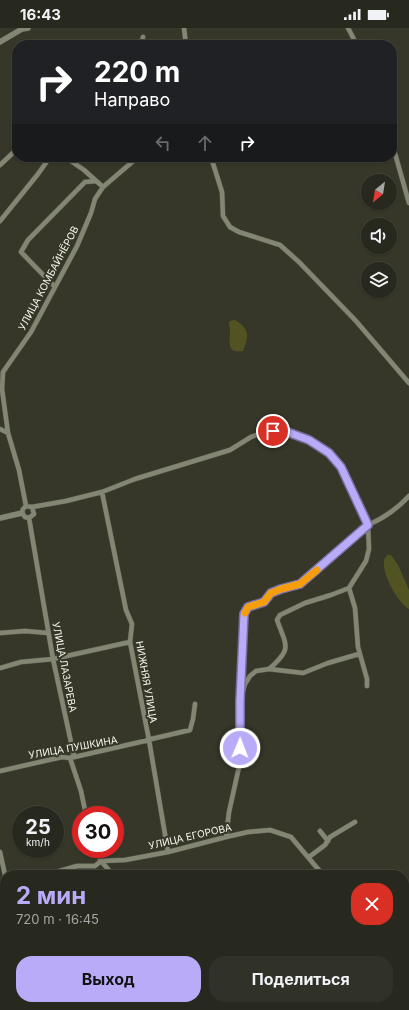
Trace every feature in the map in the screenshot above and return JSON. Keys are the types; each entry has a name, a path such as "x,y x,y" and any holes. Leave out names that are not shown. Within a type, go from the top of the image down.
{"street":[{"path":"0,42 22,29 28,28"},
{"path":"184,28 185,40"},
{"path":"348,28 354,40"},
{"path":"0,166 12,154"},
{"path":"397,161 409,203"},
{"path":"0,221 46,162"},
{"path":"72,162 84,170 102,187"},
{"name":"УЛИЦА КОМБАЙНЁРОВ","path":"8,432 2,388 3,372 31,332 77,246 91,213 95,199 102,187 132,162"},
{"path":"213,162 222,192 223,216 230,227 240,232 280,245 299,262 356,321 409,383"},
{"path":"55,287 21,252 28,240 85,182 96,181"},
{"path":"0,429 8,432 29,507 34,514 29,518 24,517 22,513"},
{"path":"0,518 22,513 23,509 29,507 66,501 102,492 134,480 230,450 251,437 264,432 282,430 309,440 329,453 341,467 368,525 369,549 366,561 349,588 305,603 280,615 278,620 285,642 286,652 280,660 269,669"},
{"name":"НИЖНЯЯ УЛИЦА","path":"102,492 126,610 132,624 130,642 168,852"},
{"path":"226,837 229,812 239,767 244,614 248,607 264,602 271,593 300,584 368,525 393,511 409,496"},
{"name":"УЛИЦА ЛАЗАРЕВА","path":"29,518 48,633 72,757 84,806"},
{"path":"349,588 356,608 359,654 368,686"},
{"path":"0,633 25,631 48,633"},
{"path":"0,668 21,662 53,659 130,642"},
{"path":"240,701 245,684 250,676 256,671 269,669 303,673 328,663 359,654"},
{"name":"УЛИЦА ПУШКИНА","path":"0,771 62,757 72,757 190,730 195,704"},
{"path":"309,857 325,845 330,837 355,822"},
{"name":"УЛИЦА ЕГОРОВА","path":"63,870 77,866 95,866 101,861 125,860 168,852 248,832 270,830 291,837 319,870"},
{"path":"320,831 328,841"},
{"path":"0,852 4,870"},
{"path":"99,858 109,870"}],"green space":[{"path":"235,320 240,323 247,333 243,351 234,351 230,346 229,324 230,321"},
{"path":"387,555 391,555 398,565 409,590 409,609 400,601 388,580 384,567 384,560"}],"slow traffic":[{"path":"245,613 248,607 264,602 271,593 300,584 317,570"}],"route":[{"path":"240,748 240,701 244,614 248,607 264,602 271,593 300,584 368,525 341,467 329,453 309,440 282,430 273,431"}]}
